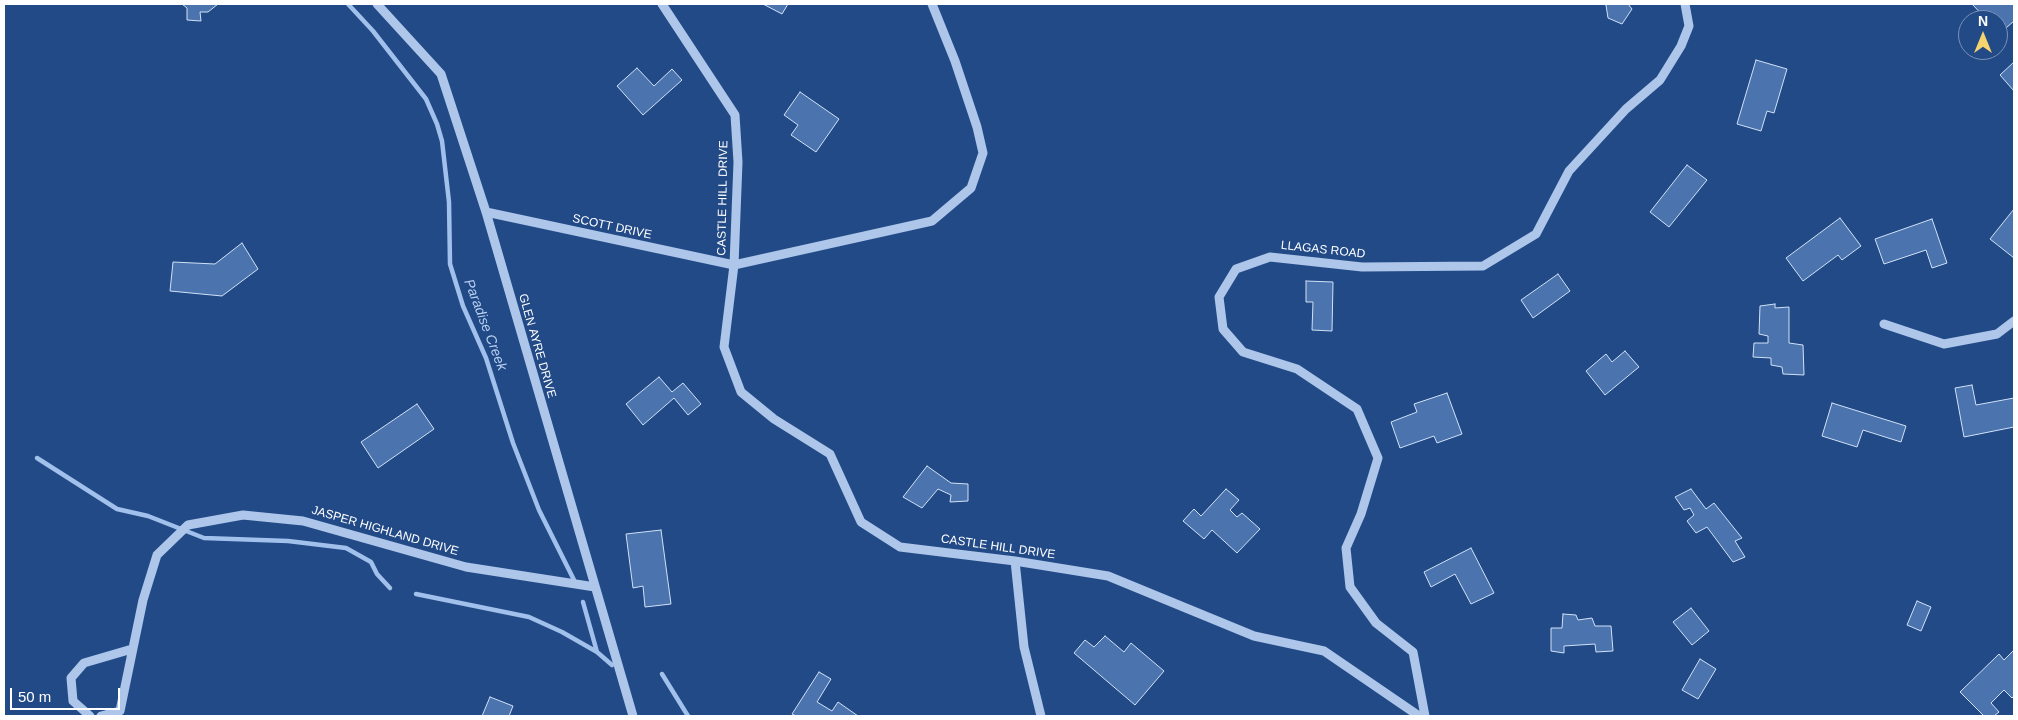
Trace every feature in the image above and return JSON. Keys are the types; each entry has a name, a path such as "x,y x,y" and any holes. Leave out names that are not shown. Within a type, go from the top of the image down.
{"street":[{"name":"GLEN AYRE DRIVE","path":"377,4 440,74 486,212 633,716"},
{"name":"CASTLE HILL DRIVE","path":"662,4 735,115 738,162 734,265 724,348 741,392 774,419 830,454 861,522 900,547 1015,561 1108,576 1254,636 1324,651 1419,716"},
{"name":"CASTLE HILL DRIVE","path":"734,265 932,221 971,188 983,153 978,127 955,61 932,4"},
{"name":"LLAGAS ROAD","path":"1425,716 1413,652 1376,623 1350,587 1346,548 1361,514 1378,458 1357,409 1297,369 1243,352 1223,329 1219,297 1236,269 1270,257 1362,267 1483,266 1536,234 1569,171 1626,109 1660,80 1682,46 1689,26 1685,4"},
{"name":"SCOTT DRIVE","path":"486,212 734,265"},
{"path":"1884,324 1944,344 1997,334 2014,321"},
{"name":"JASPER HIGHLAND DRIVE","path":"101,716 120,710 143,600 157,555 188,526 243,516 303,521 466,567 594,587"},
{"path":"1015,561 1024,648 1041,716"},
{"path":"90,716 73,701 71,678 84,663 132,649"}],"building":[{"path":"182,4 218,4 208,12 200,12 201,21 187,20 187,8"},
{"path":"763,4 788,4 782,14"},
{"path":"1603,4 1628,4 1632,9 1622,24 1608,18 1606,5"},
{"path":"1972,4 2014,4 2014,21 2008,26 2008,10 1978,10"},
{"path":"1756,60 1787,69 1774,113 1767,111 1761,131 1737,124"},
{"path":"2014,62 2014,91 2000,75"},
{"path":"637,68 654,86 672,69 682,80 643,115 617,86"},
{"path":"800,92 839,119 816,152 791,135 798,125 784,115"},
{"path":"1687,165 1707,180 1669,227 1650,212"},
{"path":"2014,209 2014,258 1990,239"},
{"path":"1840,218 1861,246 1842,260 1838,255 1803,281 1786,258"},
{"path":"1932,219 1947,263 1932,268 1926,250 1884,264 1875,239"},
{"path":"242,243 258,269 222,296 170,291 173,262 215,264"},
{"path":"1558,274 1570,291 1533,318 1521,300"},
{"path":"1306,281 1333,282 1332,331 1312,330 1313,302 1306,302"},
{"path":"1775,304 1775,308 1789,307 1789,343 1803,345 1804,375 1783,374 1782,367 1771,365 1771,358 1753,357 1754,343 1768,343 1768,336 1759,334 1760,306"},
{"path":"1625,351 1639,367 1605,395 1586,371 1606,354 1612,362"},
{"path":"659,377 672,392 683,383 701,404 688,415 674,398 643,425 626,404"},
{"path":"1972,385 1976,405 2014,398 2014,427 1964,437 1955,388"},
{"path":"1447,393 1462,434 1437,443 1434,436 1400,448 1391,422 1417,412 1414,404"},
{"path":"1832,403 1906,426 1901,442 1863,430 1857,447 1822,436"},
{"path":"417,404 434,429 378,468 361,442"},
{"path":"927,466 951,483 968,484 968,501 950,502 951,495 938,489 922,508 903,497"},
{"path":"1226,489 1239,500 1230,510 1237,517 1242,513 1260,529 1237,553 1212,530 1204,539 1183,521 1194,509 1201,516"},
{"path":"1691,489 1706,509 1714,503 1742,538 1735,541 1745,557 1733,562 1707,527 1696,533 1687,521 1694,515 1690,508 1684,510 1675,497"},
{"path":"661,530 671,604 645,607 643,586 633,588 626,534"},
{"path":"1471,548 1494,593 1471,604 1455,574 1431,587 1424,572"},
{"path":"1917,601 1931,607 1921,631 1907,625"},
{"path":"1691,608 1709,631 1692,645 1673,622"},
{"path":"1563,614 1576,615 1578,620 1592,618 1595,626 1611,626 1613,651 1596,652 1595,644 1564,646 1564,653 1551,651 1551,628 1562,628"},
{"path":"1105,636 1124,652 1131,643 1164,671 1135,705 1074,653 1085,640 1094,647"},
{"path":"2014,650 2014,696 2012,698 2004,690 1991,703 1999,712 1994,716 1984,716 1960,692 1999,654 2004,660"},
{"path":"1700,659 1716,669 1698,699 1682,690"},
{"path":"819,672 831,679 817,702 832,711 838,702 858,716 796,716 792,714"},
{"path":"490,697 513,706 509,716 482,716"}],"waterway":[{"name":"Paradise Creek","path":"348,4 373,31 426,99 437,124 442,141 449,202 450,264 463,306 486,358 513,443 539,510 574,580"},
{"path":"37,458 117,509 148,516 204,538 288,541 346,548 371,562 377,574 390,588"},
{"path":"416,594 529,617 562,632 597,652"},
{"name":"Paradise Creek","path":"583,602 597,652 612,665"},
{"name":"Paradise Creek","path":"662,674 688,716"}]}
